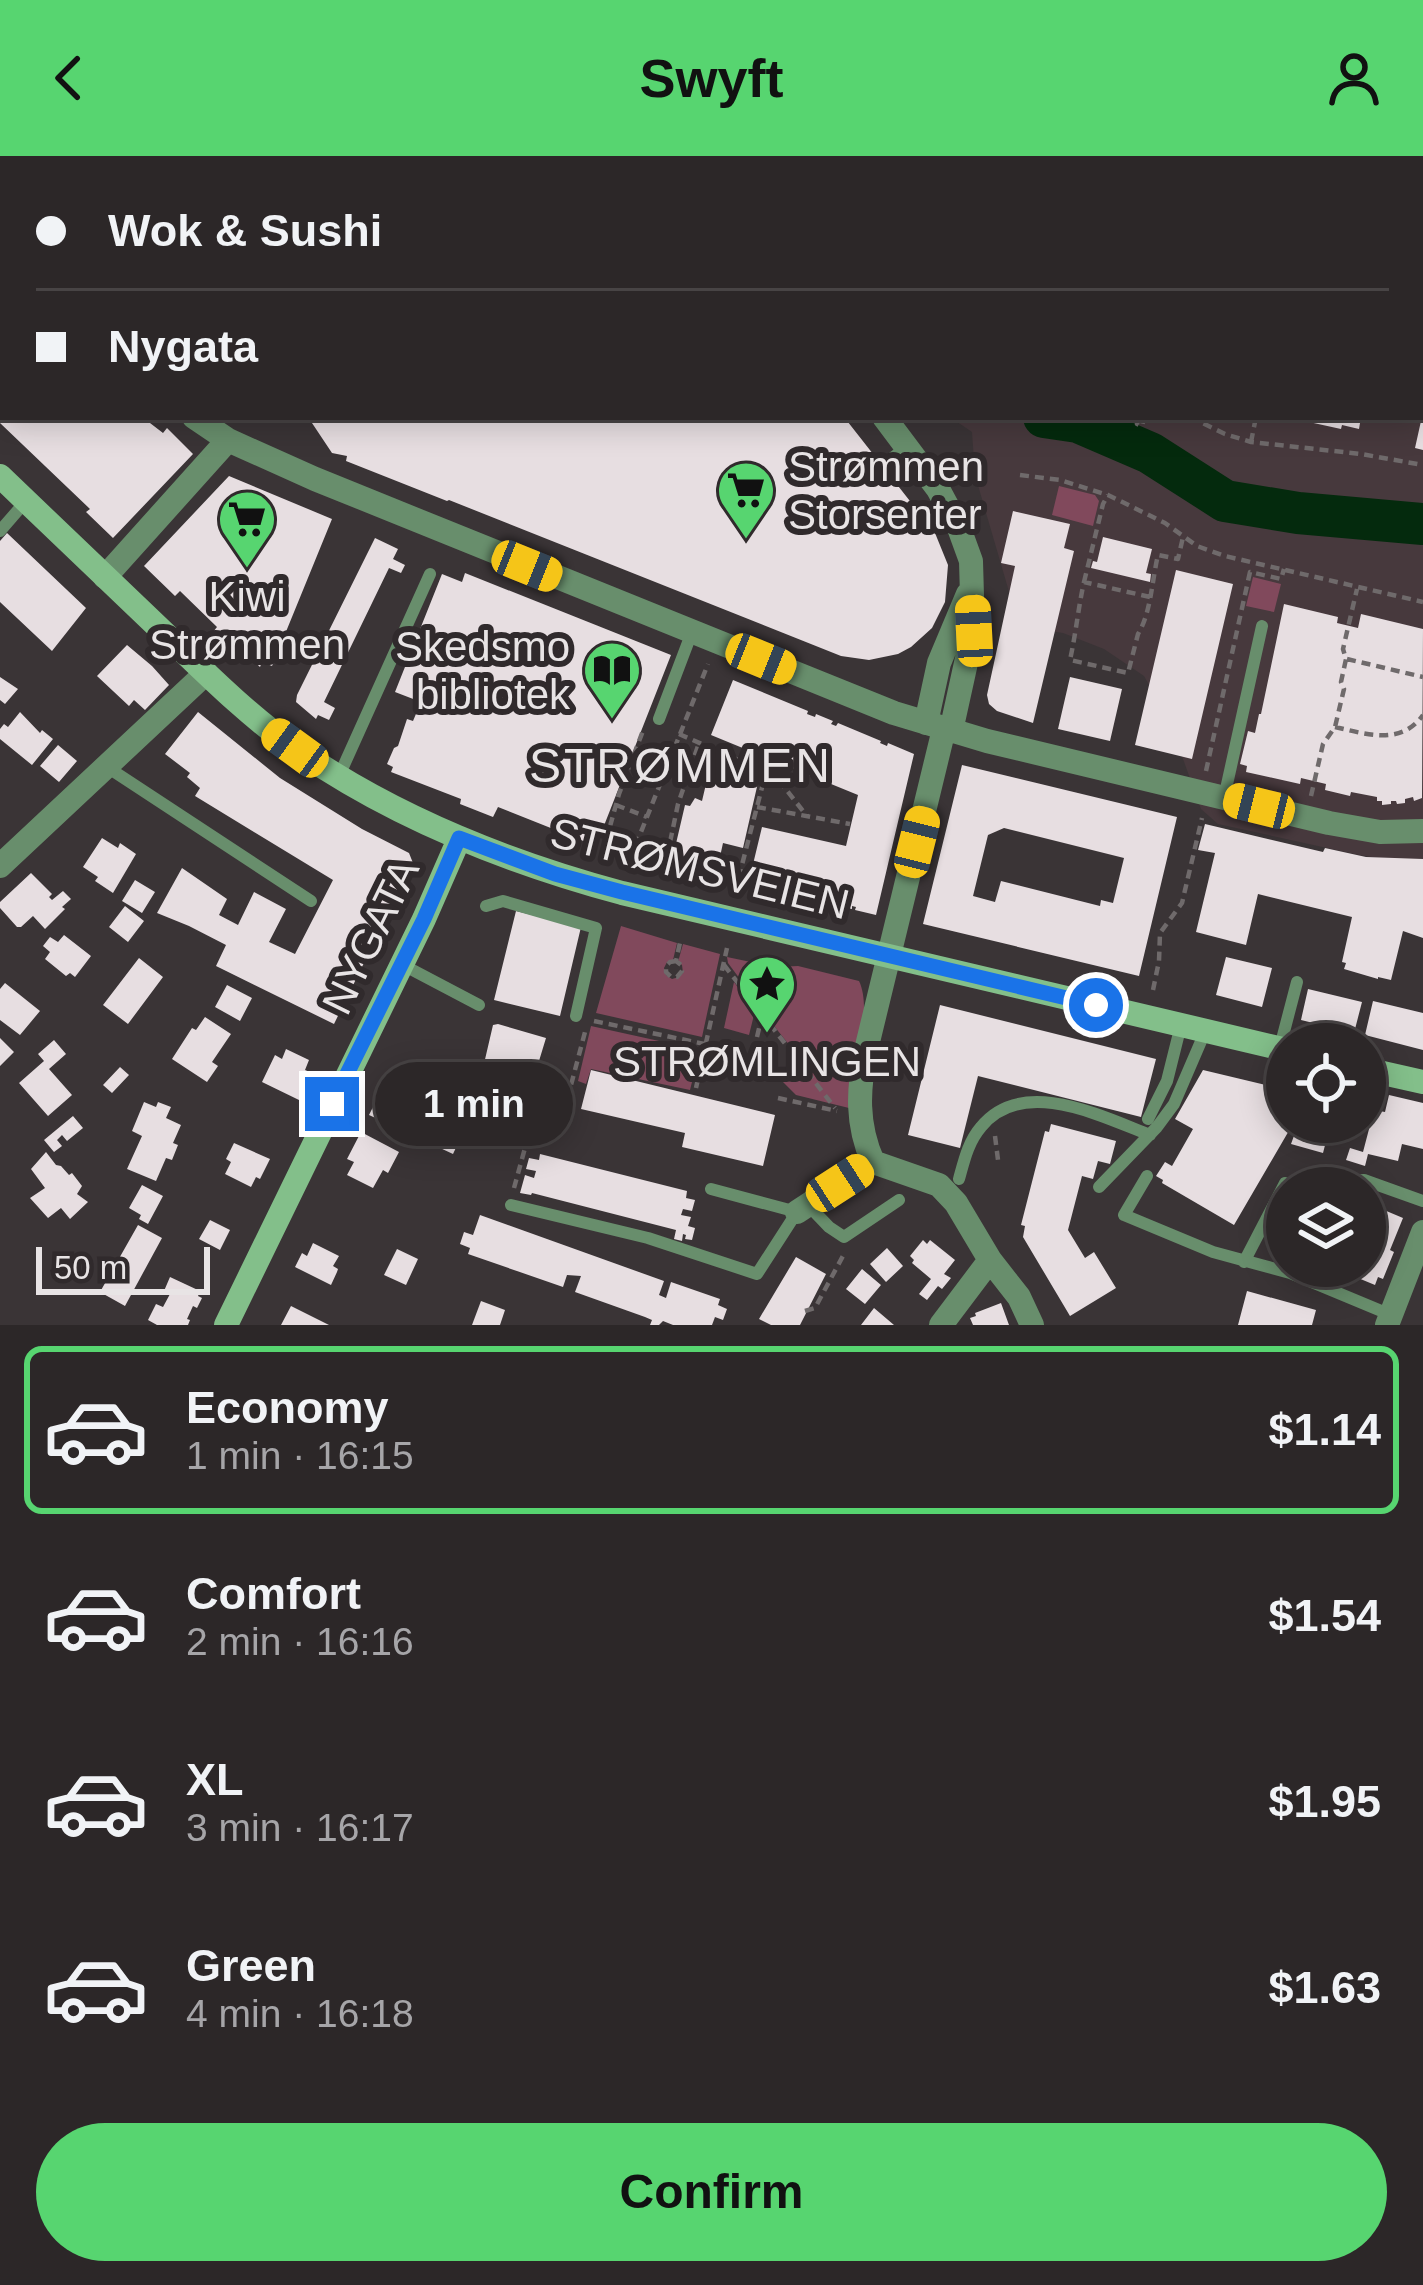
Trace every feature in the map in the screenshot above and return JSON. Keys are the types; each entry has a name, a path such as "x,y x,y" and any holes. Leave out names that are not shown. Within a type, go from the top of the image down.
{"main road":[{"name":"STRØMSVEIEN","path":"0,476 270,730 338,777 403,813 526,864 586,883 1266,1045"},
{"name":"NYGATA","path":"226,1325 459,838"},
{"path":"1386,1074 1423,1082"}],"street":[{"path":"198,420 228,440 337,488 894,713 1359,829 1422,831"},
{"path":"886,420 938,489 959,528 970,561 971,587 940,663 940,728 859,1085 863,1140 872,1162 939,1185 956,1203 1019,1297 1032,1325"},
{"path":"105,577 228,440"},
{"path":"0,866 206,673"},
{"path":"802,1208 872,1162"},
{"path":"1389,1320 1423,1232"},
{"path":"941,1325 990,1260"}],"lane":[{"path":"884,464 908,446"},
{"path":"0,531 26,501"},
{"path":"338,777 430,574"},
{"path":"1224,798 1262,626"},
{"path":"659,719 692,632"},
{"path":"107,767 311,901"},
{"path":"486,906 503,901 596,928 582,1018"},
{"path":"401,964 479,1005"},
{"path":"1288,1023 1297,982"},
{"path":"1148,1119 1193,1028"},
{"path":"1099,1187 1174,1104 1193,1028"},
{"path":"958,1179 980,1127 997,1113 1024,1102 1054,1102 1150,1135"},
{"path":"1147,1175 1124,1215 1213,1252 1290,1273 1389,1320"},
{"path":"1386,1187 1423,1201"},
{"path":"711,1189 802,1208 844,1237 899,1200"},
{"path":"511,1205 648,1238 757,1274 802,1208"},
{"path":"1244,1262 1266,1221"}],"path":[{"path":"1196,420 1251,442 1423,465"},
{"path":"1251,442 1255,420"},
{"path":"1019,475 1060,480 1108,495 1165,523 1197,546 1225,556 1423,602"},
{"path":"1108,495 1084,582 1070,660 1128,673 1158,555 1178,559 1183,537"},
{"path":"1206,774 1250,572 1281,579 1284,569"},
{"path":"1084,582 1150,597"},
{"path":"1311,796 1323,744 1335,727 1344,688 1343,649 1357,588"},
{"path":"1346,659 1423,677"},
{"path":"668,854 637,842 708,664"},
{"path":"1335,727 1383,739 1415,727 1423,716"},
{"path":"602,855 645,726"},
{"path":"679,734 777,778 807,816"},
{"path":"664,871 678,803 700,743"},
{"path":"636,749 669,762"},
{"path":"736,888 766,772"},
{"path":"616,806 647,817"},
{"path":"757,807 850,824"},
{"path":"1153,990 1160,933 1182,903 1202,818"},
{"path":"676,962 681,938"},
{"path":"696,1088 728,948"},
{"path":"757,1037 775,960"},
{"path":"724,965 836,1111"},
{"path":"582,1018 719,1047"},
{"path":"511,1205 525,1148 571,1084"},
{"path":"778,1098 846,1113"},
{"path":"806,1311 815,1308 844,1257 844,1237"}],"shaded area":[{"path":"954,420 1423,420 1423,859 1397,861 1359,855 1218,824 1201,809 1169,720 1144,676 1104,649 1063,633 1019,626 975,475 972,432"},
{"path":"1059,486 1095,495 1099,501 1093,526 1052,515"},
{"path":"1253,577 1281,584 1274,612 1246,606"},
{"path":"621,926 677,943 673,960 664,968 672,979 683,973 678,962 683,944 720,954 702,1037 596,1013"},
{"path":"727,957 765,965 757,1002 728,963"},
{"path":"798,966 859,981 863,1025 849,1108 796,1095 783,1082 790,1046 767,1017 777,967"},
{"path":"734,982 755,1011 749,1035 724,1028"},
{"path":"591,1026 700,1050 690,1090 591,1069 586,1084 578,1081"}],"building":[{"path":"151,420 163,433 167,428 193,454 113,538 86,512 90,509 0,423"},
{"name":"Strømmen Storsenter","path":"310,420 846,420 935,533 948,565 945,602 932,628 898,654 869,660 841,656 332,453"},
{"path":"1309,420 1360,420 1359,429"},
{"path":"1423,421 1423,450 1415,448"},
{"path":"229,476 332,519 272,666 262,662 260,667 238,646 235,653 228,650 213,632 217,627 180,591 175,596 144,566"},
{"path":"1013,511 1070,524 1064,548 1074,551 1033,723 997,711 987,695 1015,566 1001,563"},
{"path":"7,533 86,608 52,651 0,602 0,541"},
{"path":"1103,537 1152,549 1146,573 1151,574 1150,582 1091,568"},
{"path":"375,538 398,549 393,559 405,565 401,573 389,568 324,702 335,708 329,720 318,715 316,719 296,702 297,695"},
{"path":"1176,570 1233,584 1192,759 1135,745"},
{"path":"465,573 671,655 596,846 498,807 493,817 391,772 393,767 387,764 407,719 413,721 421,702 395,692 442,574 462,582"},
{"path":"1284,604 1338,617 1337,623 1358,628 1361,614 1423,629 1422,798 1382,805 1377,797 1325,790 1326,784 1301,778 1300,784 1246,772 1247,766 1240,764 1248,731 1255,733 1261,714"},
{"path":"127,645 169,685 145,710 134,700 129,706 97,676"},
{"path":"0,677 18,689 5,704 0,700"},
{"path":"1070,677 1122,689 1110,741 1058,729"},
{"path":"733,680 833,721 831,724 914,754 876,915 748,885 762,827 846,846 858,795 711,735"},
{"path":"20,712 53,739 32,765 0,739 0,729 4,724 8,727"},
{"path":"198,712 280,778 409,853 413,863 334,1024 216,966 226,945 157,913 182,868 227,899 219,915 238,925 254,892 286,909 269,942 295,954 333,880 195,796 200,788 187,777 190,773 165,754"},
{"path":"58,745 77,761 59,782 40,766"},
{"path":"962,765 1177,817 1139,976 923,924","holes":["1004,828 1124,858 1113,903 1101,900 1100,906 1001,881 995,902 973,896 988,835"]},
{"path":"710,767 759,778 743,848 723,843 716,875 671,865 685,805 690,806 695,798 702,801"},
{"path":"1205,824 1323,852 1325,848 1366,857 1423,859 1423,938 1403,931 1391,980 1344,969 1352,917 1258,894 1246,945 1196,932 1215,853 1198,850"},
{"path":"102,838 136,854 113,893 83,867"},
{"path":"31,873 52,894 52,900 63,891 71,899 45,929 33,916 17,927 0,908 0,902"},
{"path":"135,880 155,892 142,913 122,901"},
{"path":"125,906 144,921 128,942 109,927"},
{"path":"516,911 581,927 560,1016 494,1000"},
{"path":"64,935 91,956 75,977 66,976 45,959 50,952 43,946 50,937 58,942"},
{"path":"1226,957 1272,968 1262,1007 1216,995"},
{"path":"139,958 163,977 128,1024 103,1005"},
{"path":"5,983 40,1011 20,1035 0,1020 0,989"},
{"path":"227,985 252,998 240,1021 215,1007"},
{"path":"1308,989 1362,1002 1357,1023 1301,1020"},
{"path":"1373,1001 1423,1013 1423,1050 1386,1040 1386,1023 1368,1023"},
{"path":"940,1005 1156,1059 1141,1117 978,1076 960,1148 908,1135"},
{"path":"205,1017 231,1034 212,1062 218,1066 207,1082 172,1059"},
{"path":"493,1025 546,1038 532,1084 506,1141 490,1134 485,1143 470,1135 473,1127 467,1124 453,1154 369,1115 393,1067 450,1095 456,1102 453,1107 463,1112 483,1068"},
{"path":"0,1038 14,1052 0,1066"},
{"path":"54,1040 66,1054 49,1069 72,1095 48,1116 19,1083 44,1061 38,1054"},
{"path":"286,1049 309,1060 305,1070 312,1073 299,1100 262,1082 275,1055 282,1059"},
{"path":"120,1067 129,1075 112,1093 103,1085"},
{"path":"591,1070 775,1115 763,1166 682,1147 685,1133 581,1109"},
{"path":"1203,1070 1266,1085 1266,1143 1282,1143 1234,1225 1156,1176 1165,1162 1172,1166 1193,1129 1175,1119"},
{"path":"1389,1095 1423,1103 1423,1149 1402,1144 1398,1161 1368,1154 1365,1166 1346,1160 1350,1148 1363,1152 1365,1143 1386,1143"},
{"path":"144,1102 171,1107 166,1118 181,1125 172,1160 166,1158 156,1181 127,1169 142,1136 132,1131"},
{"path":"73,1116 83,1128 67,1141 62,1135 57,1140 62,1146 54,1152 44,1140"},
{"path":"1051,1124 1116,1141 1110,1164 1098,1161 1093,1179 1082,1176 1068,1230 1085,1258 1094,1252 1116,1288 1070,1316 1023,1237 1025,1226 1021,1225 1045,1131 1049,1132"},
{"path":"361,1132 399,1152 373,1188 347,1175 354,1162 347,1159"},
{"path":"234,1143 270,1159 251,1187 225,1174"},
{"path":"1291,1143 1326,1143 1323,1153"},
{"path":"46,1152 56,1165 72,1173 82,1186 77,1194 88,1202 70,1219 61,1208 48,1218 30,1198 45,1188 31,1169"},
{"path":"540,1154 687,1191 686,1198 695,1200 692,1211 683,1209 681,1215 691,1217 692,1240 683,1234 682,1241 674,1239 676,1230 520,1193 525,1175 534,1178 536,1171 526,1169 529,1158 539,1160"},
{"path":"142,1185 163,1196 148,1224 129,1208"},
{"path":"1386,1211 1403,1218 1390,1250 1394,1252 1386,1272"},
{"path":"480,1215 664,1281 659,1295 666,1298 671,1282 720,1299 718,1305 727,1309 723,1320 715,1317 712,1325 663,1321 650,1325 652,1320 575,1292 581,1276 567,1275 563,1287 468,1254 470,1248 460,1244 464,1232 473,1235"},
{"path":"210,1220 230,1230 220,1250 199,1239"},
{"path":"138,1225 162,1238 125,1306 100,1292"},
{"path":"923,1240 927,1244 930,1240 955,1260 944,1274 951,1278 927,1300 919,1294 931,1279 910,1256"},
{"path":"313,1243 339,1256 331,1285 295,1267"},
{"path":"887,1248 903,1266 886,1282 870,1264"},
{"path":"397,1249 418,1259 406,1285 384,1275"},
{"path":"796,1257 826,1274 800,1325 771,1325 759,1319"},
{"path":"862,1269 881,1285 865,1304 846,1289"},
{"path":"170,1277 200,1291 202,1298 197,1308 193,1306 188,1325 157,1325 148,1320 156,1304 163,1307 170,1294 164,1291"},
{"path":"1247,1291 1316,1310 1312,1325 1238,1325"},
{"path":"481,1301 505,1310 500,1325 472,1325"},
{"path":"1001,1303 1009,1325 973,1325 970,1318 975,1313"},
{"path":"291,1306 329,1325 281,1325"},
{"path":"874,1308 894,1325 861,1325"}],"waterway":[{"path":"1064,420 1150,453 1225,501 1423,524"}],"place":[{"name":"Strømmen Storsenter","path":"746,541"},
{"name":"Kiwi Strømmen","path":"247,570"},
{"name":"Skedsmo bibliotek","path":"612,721"},
{"name":"STRØMLINGEN","path":"767,1035"}],"district":[{"name":"STRØMMEN","path":"681,765"}],"route":[{"path":"332,1104 459,838 555,874 622,892 1096,1005"}]}
